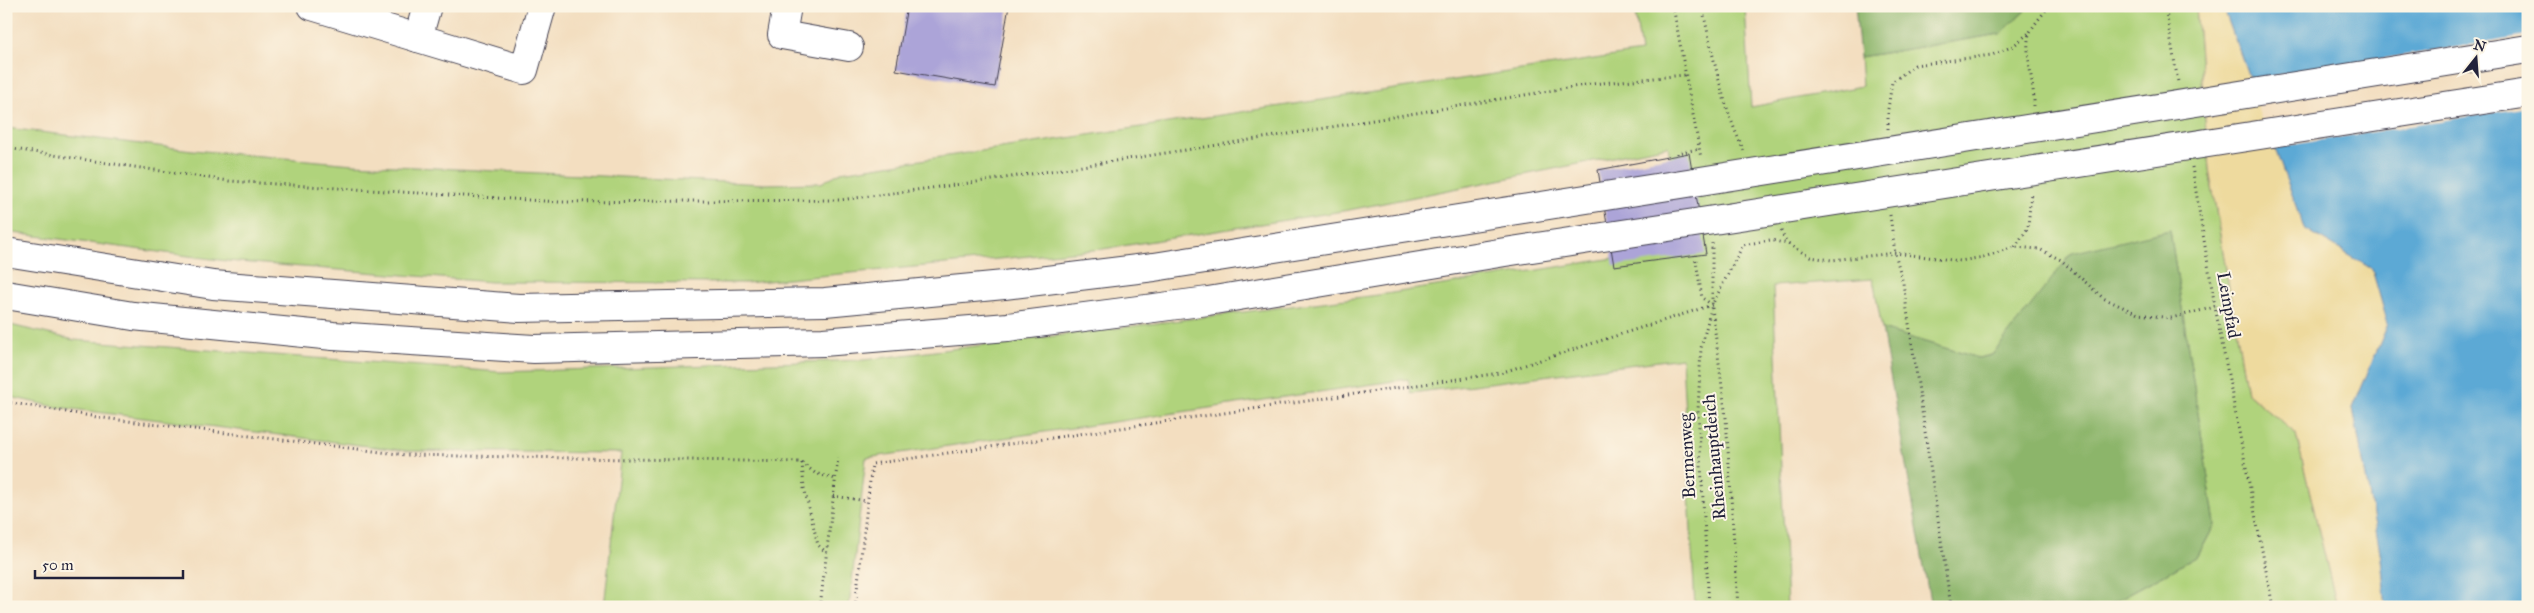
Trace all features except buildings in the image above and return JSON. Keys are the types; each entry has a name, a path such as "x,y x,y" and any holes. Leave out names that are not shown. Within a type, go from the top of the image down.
{"main road":[{"path":"312,6 524,70 542,6"},
{"path":"418,38 427,6"},
{"path":"787,6 782,35 849,48"},
{"path":"6,252 213,285 520,308 825,302 1004,286 1154,267 2528,49"},
{"path":"6,295 133,316 333,336 534,349 823,342 1008,327 1208,301 1504,252 2528,93"}],"path":[{"path":"1673,6 1701,156"},
{"path":"1702,6 1718,80 1731,124"},
{"path":"1889,137 1888,109 1892,82 1914,65 1992,55 2013,46 2029,33 2050,6"},
{"path":"2165,6 2178,84"},
{"path":"2028,54 2029,33"},
{"path":"6,148 229,181 559,202 840,200 992,180 1207,147 1591,84 1685,75"},
{"path":"1678,154 1699,150"},
{"name":"Leinpfad","path":"2191,162 2215,307 2273,607"},
{"path":"1890,211 1894,253 1903,283 1951,607"},
{"name":"Bermenweg","path":"1708,607 1698,411 1701,348 1712,304 1743,245 1770,240 1788,244 1810,257 1832,260 1894,253"},
{"path":"1894,253 1960,261 1984,257 2014,247 2039,249 2061,260 2103,298 2138,314 2171,318 2215,307"},
{"path":"1695,256 1702,298 1712,304"},
{"path":"855,607 872,464 1500,372 1712,304"},
{"name":"Rheinhauptdeich","path":"1712,304 1726,418 1738,607"},
{"path":"6,402 103,418 406,455 802,462 815,473 835,479"},
{"path":"820,607 838,458"},
{"path":"802,462 804,488 818,545 826,552"},
{"path":"833,496 867,501"}],"green space":[{"path":"1634,6 1745,6 1751,107 1862,86 1860,57 2000,34 2030,6 2196,6 2209,169 2247,393 2296,434 2337,607 2104,607 2198,556 2215,524 2170,230 2072,254 1992,355 1978,358 1882,329 1873,279 1773,286 1787,607 1695,607 1682,358 1411,393 1408,379 866,458 849,607 604,607 621,453 407,451 56,407 6,396 6,324 74,340 501,372 864,360 1386,294 1684,247 1668,146 1349,210 1103,249 746,283 491,282 227,261 6,232 6,128 192,150 353,164 765,184 821,183 841,172 1641,52"},
{"path":"1855,6 2030,6 2000,34 1860,57"},
{"path":"2170,230 2215,524 2198,556 2104,607 1931,607 1882,329 1978,358 1992,355 2072,253"}],"sand":[{"path":"2196,6 2223,6 2304,228 2372,269 2388,324 2353,408 2381,557 2386,607 2337,607 2296,434 2247,393 2209,169"}],"water":[{"path":"2223,6 2528,6 2528,607 2386,607 2381,557 2353,408 2388,324 2372,269 2304,228"}],"pier":[{"path":"2528,36 2528,107 2272,148 2247,80"}]}
